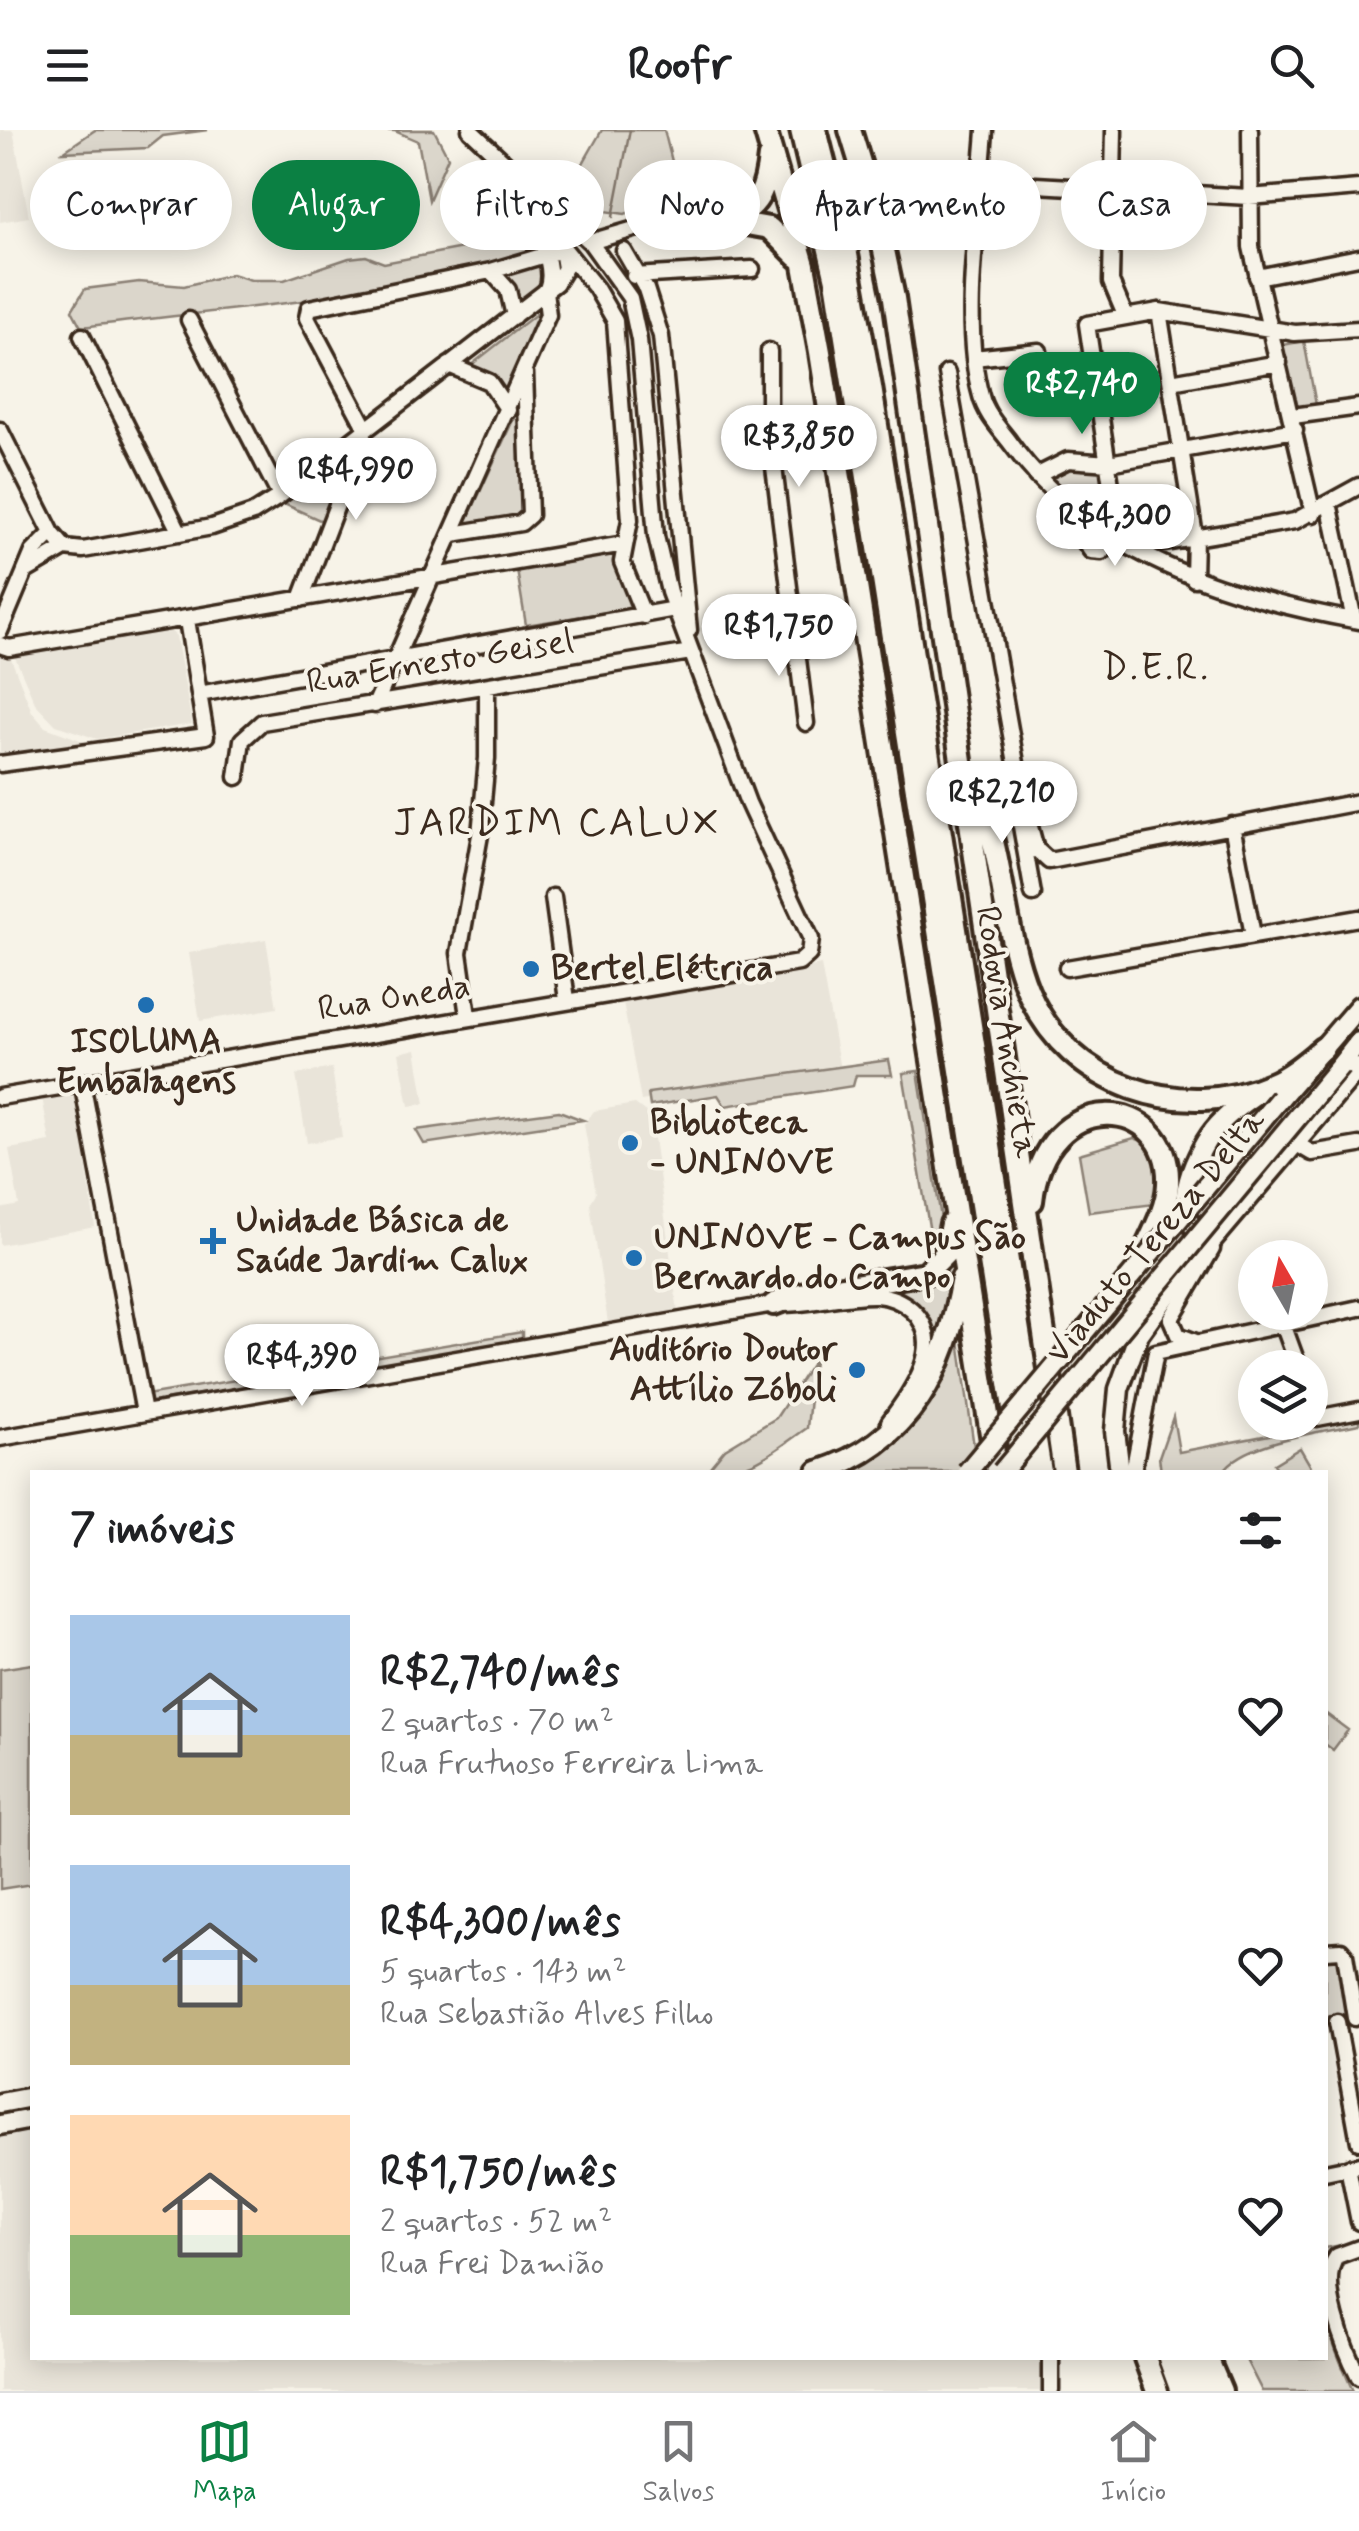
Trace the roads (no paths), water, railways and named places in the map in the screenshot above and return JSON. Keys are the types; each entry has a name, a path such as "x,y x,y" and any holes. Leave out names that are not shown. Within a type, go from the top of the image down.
{"highway":[{"name":"Rodovia Anchieta","path":"802,130 839,300 1023,1470"},
{"name":"Rodovia Anchieta","path":"816,130 846,249 1041,1470"},
{"path":"851,132 894,298 1064,1470"},
{"path":"760,194 766,181 768,138"},
{"path":"768,138 805,268 997,1470"},
{"path":"760,227 768,228 805,268"},
{"path":"918,686 937,754 954,854 1009,1094"},
{"path":"963,762 982,805 1022,974 1038,1012 1062,1042 1118,1084 1153,1096 1208,1100 1276,1091 1324,1048"},
{"path":"1028,1233 1034,1178 1048,1146 1073,1122 1104,1115 1147,1130 1159,1144 1167,1169 1164,1206 1134,1272"},
{"path":"774,1304 800,1294 930,1271 950,1244 951,1177"},
{"path":"823,1470 864,1452 903,1422 929,1386 951,1330 964,1261"},
{"path":"1146,2360 1157,2391"},
{"path":"1170,2360 1181,2391"},
{"path":"1189,2360 1200,2391"},
{"path":"1209,2360 1222,2391"}],"main road":[{"path":"1324,1048 1359,1006"},
{"name":"Viaduto Tereza Delta","path":"999,1470 1349,1067 1359,1042"},
{"path":"1120,1470 1115,1419 1128,1357 1156,1306 1295,1143 1349,1067"},
{"path":"1220,1234 1205,1234 1190,1222 1186,1194 1192,1170 1222,1121 1276,1091"},
{"name":"Viaduto Tereza Delta","path":"968,1470 1134,1272 1276,1091"},
{"path":"0,2103 30,2097"},
{"path":"0,2125 30,2119"}],"street":[{"path":"470,130 504,160"},
{"path":"983,160 985,130"},
{"path":"1114,130 1114,160"},
{"path":"1250,130 1249,197 1257,277 1313,514"},
{"path":"375,706 549,311 546,291 551,276 524,199 489,146"},
{"path":"1207,195 1249,197 1359,188"},
{"path":"301,599 366,429 308,318 309,308 317,303 491,271 562,250"},
{"path":"25,572 65,548 83,550 180,534 234,520 280,496 546,291 564,273 562,250"},
{"path":"562,250 607,302 617,328 630,520 623,570 644,616"},
{"path":"596,250 621,282 637,324 654,522 664,573 691,652"},
{"path":"979,250 974,358 981,400 1054,496 1090,551 1102,552 1119,538"},
{"path":"1112,250 1111,282 1125,315"},
{"path":"624,251 638,273 663,347 691,652"},
{"path":"1257,277 1359,257"},
{"path":"621,282 638,273 752,269"},
{"path":"491,271 508,290 514,316"},
{"path":"1159,311 1196,536 1194,579"},
{"path":"1119,538 1086,329 1091,321 1159,311 1318,334 1359,328"},
{"path":"189,320 280,496"},
{"path":"82,336 180,534"},
{"path":"770,351 768,427 806,723"},
{"path":"974,358 1039,351"},
{"path":"1171,382 1279,363"},
{"path":"449,365 489,382 508,410"},
{"path":"452,534 521,523 530,515 525,369"},
{"path":"946,373 1022,797 1036,849 1049,861 1359,802"},
{"path":"956,420 981,400"},
{"path":"1036,476 1062,461 1109,463 1359,407"},
{"path":"0,430 52,533 65,548"},
{"path":"332,456 345,458 352,469"},
{"path":"1136,548 1313,514 1359,486"},
{"path":"1054,496 1194,579 1278,606 1356,615 1329,502"},
{"path":"52,533 38,544 1,641 187,620 624,544"},
{"path":"664,573 680,560"},
{"path":"199,694 675,610"},
{"path":"0,764 206,736 187,620"},
{"name":"Rua Ernesto Geisel","path":"237,777 242,740 258,724 691,652"},
{"name":"Rua Oneda","path":"0,1096 799,962 809,954 810,939 748,803 691,652"},
{"path":"468,1016 460,954 488,758 487,686"},
{"path":"1022,797 1018,814 1033,894"},
{"path":"1232,825 1253,935"},
{"path":"554,897 567,1000"},
{"path":"1067,968 1359,918"},
{"path":"82,1082 135,1419"},
{"path":"1295,1143 1312,1154 1359,1145"},
{"path":"1196,1342 1178,1334 1172,1318 1220,1234"},
{"path":"0,1438 66,1431 774,1304 803,1306 885,1296 910,1308 922,1324 927,1345 921,1369 894,1415 864,1452"},
{"path":"1328,1315 1359,1308"},
{"path":"1133,1470 1152,1358 1159,1350 1254,1330"},
{"path":"1328,1416 1359,1410"},
{"path":"1328,1951 1341,1950 1346,1955 1357,2018 1331,2024 1359,2142"},
{"path":"1328,2171 1353,2166 1359,2222"},
{"path":"1359,2248 1338,2256 1330,2268 1342,2344 1359,2377"},
{"path":"1051,2360 1051,2391"}],"waterway":[{"path":"613,217 630,130"}],"place":[{"name":"Bertel Elétrica","path":"531,969"},
{"name":"ISOLUMA Embalagens","path":"146,1005"},
{"name":"Biblioteca - UNINOVE","path":"630,1143"},
{"name":"Unidade Básica de Saúde Jardim Calux","path":"213,1241"},
{"name":"UNINOVE - Campus São Bernardo do Campo","path":"634,1258"},
{"name":"Auditório Doutor Attílio Zóboli","path":"857,1370"}],"district":[{"name":"D.E.R.","path":"1156,668"},
{"name":"JARDIM CALUX","path":"557,824"}]}
